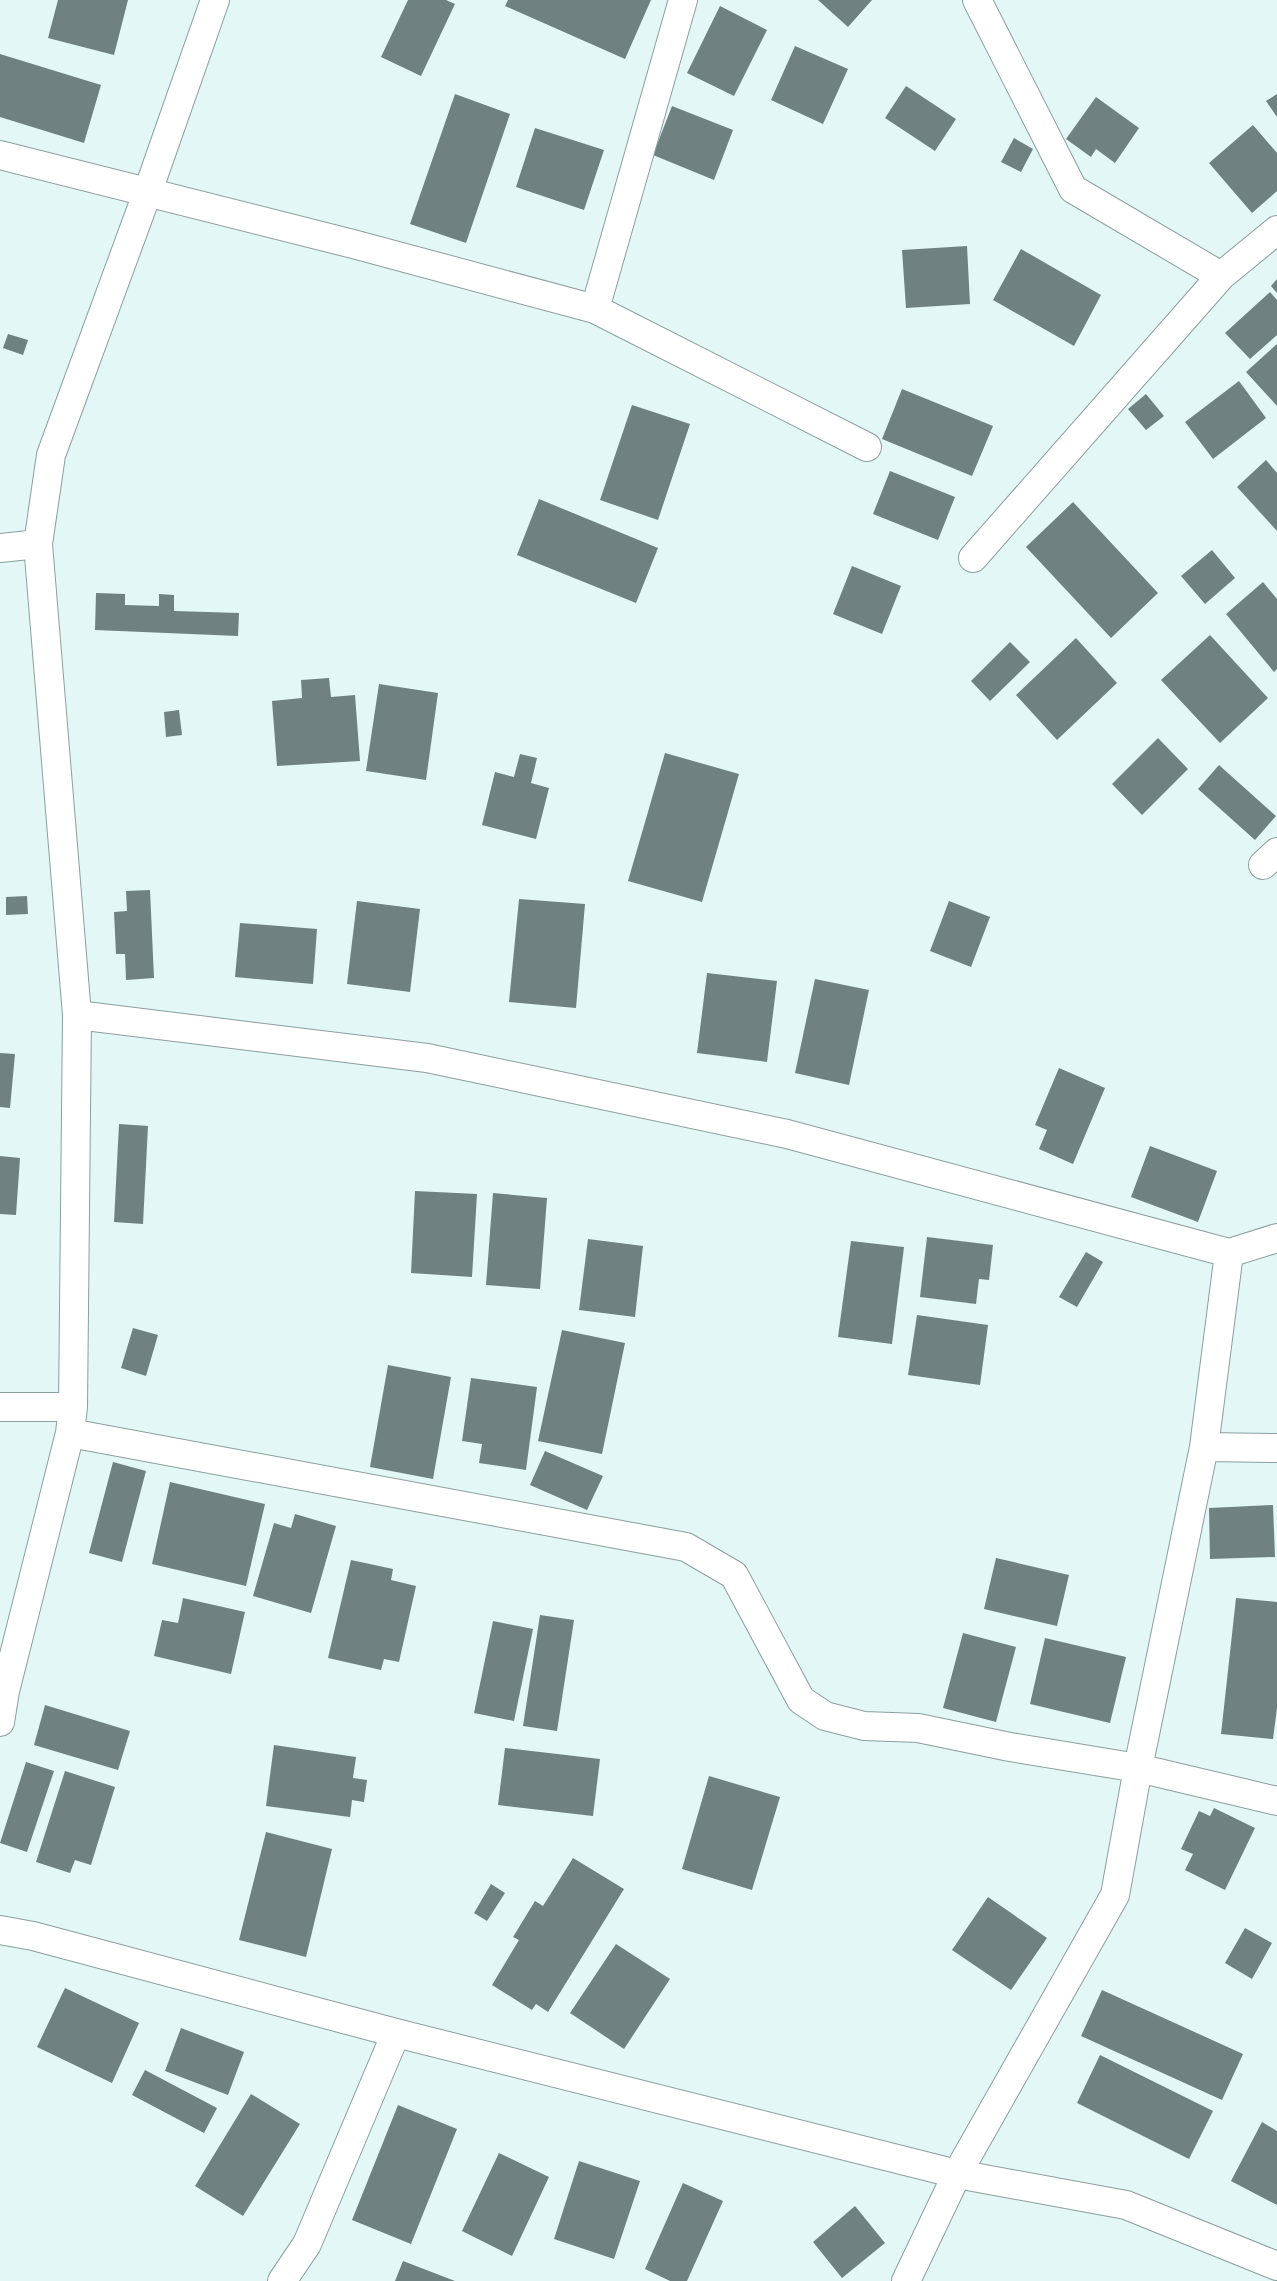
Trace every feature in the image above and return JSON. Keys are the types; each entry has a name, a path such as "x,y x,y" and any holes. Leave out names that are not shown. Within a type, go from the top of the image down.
{"street":[{"path":"0,1722 5,1691 72,1420 77,1015 38,544 51,455 148,191 215,0"},
{"path":"595,309 683,0"},
{"path":"977,0 1073,189 1221,276"},
{"path":"0,154 148,191 595,309 867,447"},
{"path":"972,558 1221,276 1277,230"},
{"path":"0,548 38,544"},
{"path":"77,1015 427,1058 788,1134 1229,1253 1277,1238"},
{"path":"906,2281 957,2174 1115,1895 1138,1768 1204,1447 1229,1253"},
{"path":"0,1407 72,1420 686,1546 734,1575 800,1700 825,1716 864,1726 918,1728 1010,1747 1138,1768 1277,1801"},
{"path":"1204,1447 1277,1448"},
{"path":"0,1930 33,1936 396,2033 957,2174 1126,2205 1277,2266"},
{"path":"282,2281 307,2244 396,2033"}],"building":[{"path":"58,0 128,0 114,55 48,38"},
{"path":"408,0 446,0 455,4 421,76 381,57"},
{"path":"508,0 651,0 625,59 505,6"},
{"path":"818,0 872,0 848,27"},
{"path":"720,6 767,30 734,96 687,73"},
{"path":"795,46 848,69 823,124 771,100"},
{"path":"0,54 101,85 84,143 0,117"},
{"path":"906,86 956,119 935,151 885,118"},
{"path":"455,94 510,114 466,243 410,224"},
{"path":"1277,94 1277,117 1266,101"},
{"path":"1096,97 1139,128 1115,163 1096,149 1091,157 1066,139"},
{"path":"672,106 733,130 714,180 653,155"},
{"path":"1253,125 1277,153 1277,191 1252,213 1209,163"},
{"path":"535,128 604,150 584,210 516,187"},
{"path":"1014,138 1033,149 1021,172 1001,162"},
{"path":"967,246 970,304 906,308 902,250"},
{"path":"1021,249 1101,295 1074,346 993,300"},
{"path":"1277,279 1277,293 1271,286"},
{"path":"1270,292 1277,300 1277,335 1250,359 1225,333"},
{"path":"8,334 28,340 23,355 3,348"},
{"path":"1277,344 1277,406 1246,372"},
{"path":"1239,381 1266,418 1213,459 1185,422"},
{"path":"902,389 993,426 972,476 882,439"},
{"path":"1146,394 1164,416 1146,430 1128,409"},
{"path":"632,405 690,424 658,520 600,500"},
{"path":"1266,460 1277,473 1277,531 1237,487"},
{"path":"890,471 955,497 938,540 873,514"},
{"path":"539,499 658,548 636,603 517,555"},
{"path":"1073,502 1158,593 1111,638 1026,547"},
{"path":"1212,550 1235,578 1205,604 1181,576"},
{"path":"852,566 901,586 882,634 833,614"},
{"path":"1263,582 1277,599 1277,669 1274,672 1226,614"},
{"path":"96,593 125,594 125,605 159,606 159,594 174,595 174,611 239,613 238,636 95,630"},
{"path":"1210,635 1268,698 1220,743 1161,680"},
{"path":"1076,638 1117,683 1057,740 1016,695"},
{"path":"1010,642 1030,662 990,701 971,681"},
{"path":"329,678 331,697 355,695 360,761 277,766 272,701 302,698 301,680"},
{"path":"379,684 438,693 426,780 366,771"},
{"path":"179,710 182,735 166,737 164,712"},
{"path":"1158,738 1188,769 1142,815 1112,784"},
{"path":"665,753 739,774 702,902 628,881"},
{"path":"520,754 537,758 531,783 549,788 536,839 482,825 495,772 514,777"},
{"path":"1219,765 1276,816 1255,840 1198,789"},
{"path":"150,890 154,978 126,980 125,954 116,954 114,912 127,911 126,891"},
{"path":"27,896 28,914 6,915 6,897"},
{"path":"519,899 585,904 576,1008 509,1002"},
{"path":"357,901 420,909 410,992 347,984"},
{"path":"949,901 990,917 971,967 930,951"},
{"path":"240,923 317,929 313,984 235,977"},
{"path":"707,973 777,981 767,1062 697,1053"},
{"path":"815,979 869,990 849,1085 795,1073"},
{"path":"0,1053 15,1054 10,1108 0,1107"},
{"path":"1059,1068 1105,1088 1073,1164 1039,1149 1047,1130 1035,1125"},
{"path":"119,1124 148,1126 143,1224 114,1222"},
{"path":"1150,1146 1217,1171 1198,1222 1131,1197"},
{"path":"0,1156 20,1158 16,1215 0,1214"},
{"path":"415,1191 477,1194 472,1277 411,1273"},
{"path":"493,1193 547,1198 540,1289 486,1285"},
{"path":"927,1237 993,1245 989,1280 979,1279 976,1304 920,1297"},
{"path":"588,1239 643,1246 635,1317 579,1310"},
{"path":"851,1241 904,1247 892,1344 838,1337"},
{"path":"1086,1252 1103,1262 1077,1307 1059,1297"},
{"path":"917,1315 988,1325 980,1385 908,1375"},
{"path":"133,1328 158,1335 146,1376 121,1368"},
{"path":"562,1330 625,1343 602,1454 538,1441"},
{"path":"388,1365 451,1377 433,1479 370,1467"},
{"path":"471,1378 537,1387 526,1470 479,1463 482,1444 462,1441"},
{"path":"545,1451 603,1476 587,1510 530,1485"},
{"path":"113,1462 146,1471 122,1562 89,1553"},
{"path":"170,1482 265,1504 246,1586 152,1564"},
{"path":"1273,1505 1275,1557 1210,1559 1209,1508"},
{"path":"295,1514 336,1526 311,1613 253,1596 274,1523 291,1528"},
{"path":"996,1558 1069,1575 1057,1626 984,1609"},
{"path":"351,1560 393,1569 391,1580 416,1586 399,1662 384,1659 381,1670 328,1658"},
{"path":"183,1598 245,1612 231,1674 154,1656 162,1620 178,1623"},
{"path":"1236,1598 1277,1602 1277,1708 1273,1739 1221,1734"},
{"path":"540,1615 574,1620 557,1731 523,1726"},
{"path":"493,1621 533,1629 514,1721 474,1713"},
{"path":"963,1633 1016,1647 996,1722 943,1708"},
{"path":"1045,1638 1126,1657 1110,1723 1030,1704"},
{"path":"45,1705 130,1731 118,1770 34,1745"},
{"path":"274,1745 356,1757 353,1778 367,1780 364,1802 352,1800 350,1817 266,1806"},
{"path":"505,1748 600,1759 593,1816 498,1805"},
{"path":"26,1762 54,1771 27,1852 0,1843"},
{"path":"65,1771 115,1787 91,1865 75,1860 70,1873 36,1862"},
{"path":"709,1776 780,1797 752,1890 682,1869"},
{"path":"1214,1808 1255,1828 1225,1890 1185,1870 1193,1854 1181,1849 1199,1811 1210,1816"},
{"path":"266,1832 332,1849 306,1957 239,1940"},
{"path":"573,1858 624,1889 548,2012 536,2004 532,2010 492,1985 519,1940 513,1937 535,1901 543,1906"},
{"path":"491,1884 505,1893 487,1921 474,1913"},
{"path":"988,1897 1047,1938 1011,1990 952,1950"},
{"path":"1245,1928 1272,1943 1252,1979 1225,1963"},
{"path":"616,1944 670,1979 624,2049 570,2013"},
{"path":"65,1988 139,2023 112,2083 37,2047"},
{"path":"1102,1990 1243,2054 1222,2100 1081,2036"},
{"path":"181,2028 244,2052 228,2095 165,2071"},
{"path":"1100,2055 1213,2111 1189,2159 1077,2103"},
{"path":"145,2070 217,2108 204,2133 132,2095"},
{"path":"251,2094 300,2124 243,2216 195,2186"},
{"path":"398,2105 457,2129 411,2244 352,2220"},
{"path":"1262,2122 1277,2131 1277,2205 1231,2181"},
{"path":"499,2153 549,2177 512,2256 462,2231"},
{"path":"579,2161 640,2181 614,2259 554,2239"},
{"path":"683,2183 723,2201 687,2281 670,2281 645,2269"},
{"path":"855,2206 885,2243 842,2278 813,2242"},
{"path":"403,2261 455,2281 395,2281"}]}
